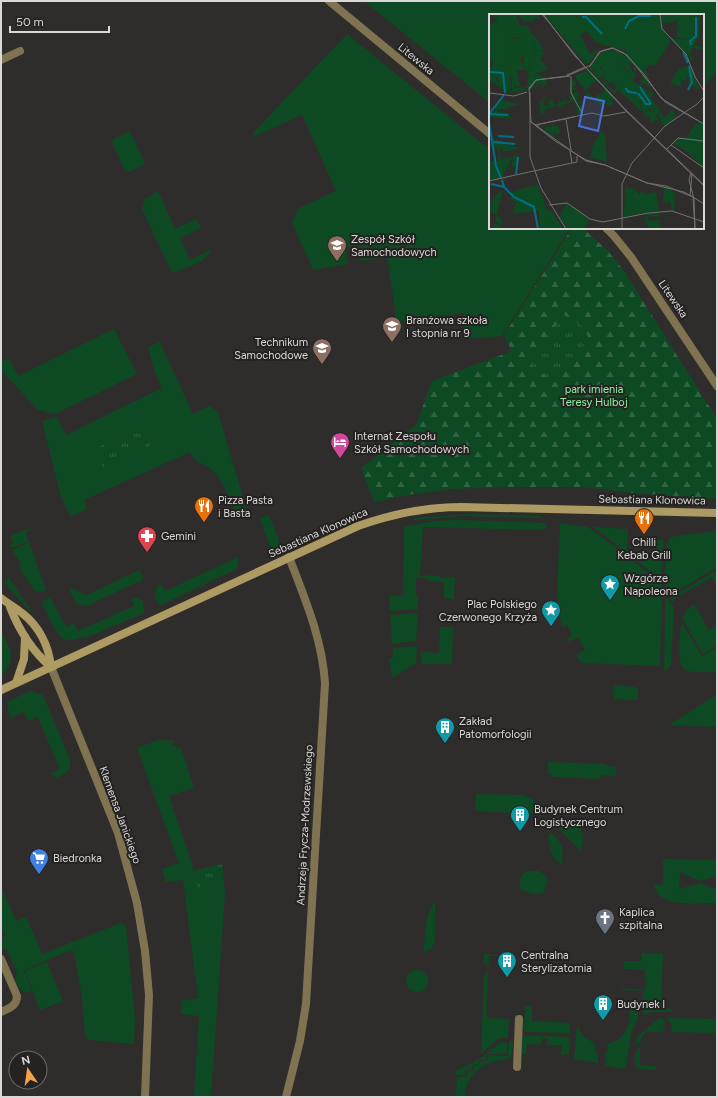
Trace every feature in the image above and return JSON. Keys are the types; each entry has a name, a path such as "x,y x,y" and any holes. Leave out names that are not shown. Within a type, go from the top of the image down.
{"street":[{"name":"Litewska","path":"329,1 489,133"},
{"path":"1,60 20,51"},
{"name":"Litewska","path":"607,229 634,261 717,386"},
{"name":"Sebastiana Klonowica","path":"1,690 289,557 371,521 399,513 429,508 474,507 717,513"},
{"name":"Andrzeja Frycza-Modrzewskiego","path":"286,1097 300,1041 306,1004 325,683 322,654 316,627 289,557"},
{"path":"1,598 10,607 25,637 37,656 51,667"},
{"path":"10,607 21,612 37,629 47,645 51,667"},
{"path":"16,683 24,659 25,637"},
{"name":"Klemensa Janickiego","path":"51,667 118,833 137,903 145,951 149,994 145,1097"},
{"path":"1,959 17,996 17,1001 14,1006 1,1012"},
{"path":"518,1067 519,1019"}],"green space":[{"path":"364,1 717,1 717,70 704,88 704,14 489,14 489,102"},
{"path":"347,34 489,149 489,229 569,229 502,336 464,339 464,313 397,322 387,257 360,261 358,245 346,247 348,264 313,270 292,222 299,208 336,191 302,115 255,136 253,133"},
{"path":"130,131 145,164 129,172 125,171 112,142 114,139"},
{"path":"158,191 175,229 196,219 201,228 180,238 190,260 212,249 201,261 174,272 171,271 142,209 145,199"},
{"name":"park imienia Teresy Hulboj","path":"571,229 586,229 587,232 608,251 624,271 717,419 717,499 634,493 584,487 513,487 452,489 407,495 374,502 361,468 416,425 432,381 512,351 504,335"},
{"path":"564,315 581,325 589,338 556,383 531,365 535,351"},
{"path":"114,329 137,374 55,414 38,410 1,370 1,362 9,358 18,376"},
{"path":"160,342 193,414 210,406 218,412 248,515 238,519 227,492 216,474 195,459 190,452 84,500 87,509 71,517 61,497 42,421 57,417 66,435 162,388 154,370 148,347"},
{"path":"145,427 151,441 149,447 103,468 94,449"},
{"path":"468,514 539,516 543,518 462,516 414,520 414,518"},
{"path":"269,515 282,549 281,553 275,556 272,553 260,518"},
{"path":"456,520 546,523 546,529 423,527 420,575 440,576 440,578 455,577 454,599 444,598 444,582 427,581 427,578 416,578 418,609 390,611 389,596 403,595 404,527 434,521"},
{"path":"560,523 588,527 662,583 660,666 581,663 576,655 585,650 578,637 569,642 567,638 572,636 567,625 562,627 559,613 557,595"},
{"path":"593,527 628,529 627,550 634,551 634,555 657,555 657,540 663,540 662,580"},
{"path":"35,528 25,532 29,541 14,547 9,546 13,543 10,536 27,529"},
{"path":"717,531 717,567 667,597 674,609 671,664 668,669 664,671 666,552 669,539 674,536"},
{"path":"29,542 46,590 42,592 35,591 18,566 21,563 12,550"},
{"path":"239,557 237,569 161,605 155,599 158,586 161,584 165,591"},
{"path":"139,570 143,578 141,582 137,582 87,606 77,604 69,590 71,588 87,595"},
{"path":"717,570 717,585 712,577 674,599 674,604 670,598"},
{"path":"9,578 32,612 33,615 4,582"},
{"path":"50,597 66,627 74,623 78,631 134,606 131,598 140,599 143,602 144,613 88,637 66,640 59,634 42,602"},
{"path":"694,604 709,630 717,626 717,645 703,654 682,618 685,612"},
{"path":"418,613 416,641 392,644 390,615"},
{"path":"681,622 702,656 717,647 717,672 688,671 681,664 679,650"},
{"path":"440,627 453,627 452,664 421,664 421,652 439,653"},
{"path":"1,632 10,649 11,659 6,670 1,675"},
{"path":"417,646 416,664 392,677 389,658 393,658 393,648"},
{"path":"615,685 635,687 638,689 638,700 615,699 612,692"},
{"path":"31,691 43,695 70,760 69,769 56,778 51,773 60,769 38,717 28,721 24,712 11,718 7,707 8,701"},
{"path":"717,696 717,727 669,725 713,697"},
{"path":"158,740 175,741 172,745 179,749 181,748 194,788 169,796 193,867 192,871 222,864 225,894 211,1097 194,1097 199,1016 181,1014 181,1001 198,998 183,880 166,882 162,869 179,863 137,748"},
{"path":"548,762 606,764 606,766 616,767 616,776 601,775 600,779 551,777 551,774 548,774"},
{"path":"476,794 524,795 535,801 537,814 475,811"},
{"path":"550,819 572,820 574,824 581,824 580,833 584,833 581,851 553,823"},
{"path":"549,833 555,837 562,847 562,864 555,859 549,847"},
{"path":"663,859 717,860 717,876 700,881 680,872 679,889 700,883 717,890 717,903 690,904 670,901 662,898 657,892 654,884 663,885"},
{"path":"222,864 224,883 198,888 192,871"},
{"path":"539,871 546,876 548,882 543,893 536,894 522,891 520,887 520,878 525,872"},
{"path":"1,886 16,921 26,917 42,954 121,923 126,926 135,1019 134,1044 89,1040 85,1036 82,998 74,952 71,950 24,970 32,992 29,993 21,990 15,979 17,972 7,950 1,948 1,939 5,936 1,927"},
{"path":"435,902 435,939 432,948 424,953 427,920 431,908"},
{"path":"642,953 663,954 661,1008 673,1009 672,1012 651,1012 643,1016 643,991 622,990 622,988 645,990 645,970 623,969 624,961 642,961"},
{"path":"484,954 511,956 489,956 486,1017 490,1018 490,1022 492,1018 509,1019 508,1038 499,1038 481,1054 484,975 487,973 487,963 483,963"},
{"path":"47,962 63,1001 40,1010 25,971"},
{"path":"417,970 425,973 428,981 425,989 417,992 409,989 406,981 409,973"},
{"path":"525,1006 532,1006 532,1021 570,1023 570,1033 526,1032 524,1029"},
{"path":"717,1008 717,1033 671,1032 672,1024 666,1018 715,1019"},
{"path":"638,1009 638,1017 631,1034 626,1067 621,1069 605,1065 605,1052 608,1052 608,1044 619,1039 625,1032 628,1027 630,1010"},
{"path":"662,1018 665,1022 663,1032 646,1032 642,1036 641,1042 636,1044 636,1038 658,1019"},
{"path":"577,1025 582,1035 595,1044 595,1052 598,1053 598,1063 574,1059"},
{"path":"521,1035 570,1037 569,1054 561,1055 562,1045 547,1045 547,1038 542,1038 541,1045 527,1044 526,1054 522,1053"},
{"path":"509,1041 513,1041 511,1056 506,1060 498,1060 484,1065 471,1077 465,1095 456,1097 457,1077 467,1077 467,1071 474,1071 474,1066 480,1066 481,1061 487,1061 488,1055 508,1056"},
{"path":"501,1042 507,1043 507,1054 486,1054"},
{"path":"640,1047 640,1065 656,1066 656,1070 640,1069 635,1066 635,1052"},
{"path":"486,1054 486,1060 479,1060 479,1065 473,1064 472,1070 466,1070 465,1075 456,1075 456,1071"}],"place":[{"name":"Zespół Szkół Samochodowych","path":"337,262"},
{"name":"Branżowa szkoła I stopnia nr 9","path":"392,343"},
{"name":"Technikum Samochodowe","path":"322,365"},
{"name":"Internat Zespołu Szkół Samochodowych","path":"340,459"},
{"name":"Pizza Pasta i Basta","path":"204,523"},
{"name":"Chilli Kebab Grill","path":"644,535"},
{"name":"Gemini","path":"147,553"},
{"name":"Wzgórze Napoleona","path":"610,601"},
{"name":"Plac Polskiego Czerwonego Krzyża","path":"551,627"},
{"name":"Zakład Patomorfologii","path":"445,744"},
{"name":"Budynek Centrum Logistycznego","path":"520,832"},
{"name":"Biedronka","path":"39,875"},
{"name":"Kaplica szpitalna","path":"605,935"},
{"name":"Centralna Sterylizatornia","path":"507,978"},
{"name":"Budynek I","path":"603,1021"}]}
